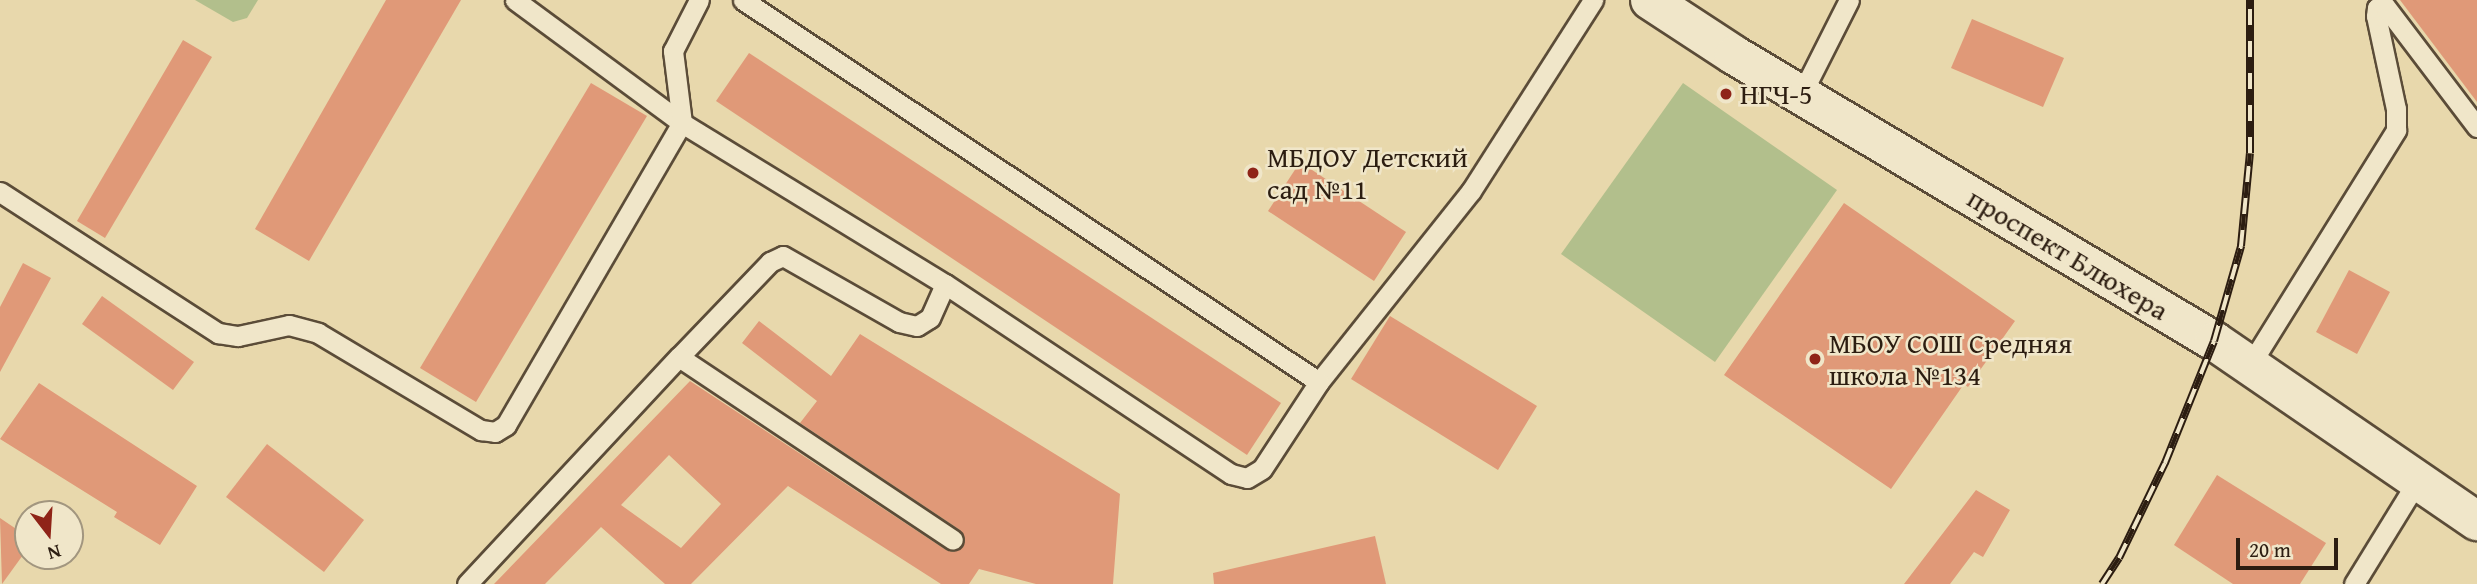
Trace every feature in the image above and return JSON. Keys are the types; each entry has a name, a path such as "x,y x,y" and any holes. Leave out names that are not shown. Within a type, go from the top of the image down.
{"street":[{"name":"проспект Блюхера","path":"1650,0 1801,95 2250,365 2477,521"}],"lane":[{"path":"515,0 682,123 945,284 1231,474 1247,478 1262,469 1319,382 1471,191 1593,0"},
{"path":"0,192 218,333 238,336 289,326 317,333 481,430 495,432 506,425 682,123 673,51 699,0"},
{"path":"743,0 1319,382"},
{"path":"1801,95 1849,0"},
{"path":"2250,365 2396,130 2396,109 2377,8 2385,6 2477,127"},
{"path":"467,584 770,262 783,256 899,322 917,326 930,318 945,284"},
{"path":"679,357 953,540"},
{"path":"2354,584 2418,480"}],"green space":[{"path":"195,0 258,0 247,18 233,22"},
{"path":"1683,83 1837,190 1715,362 1561,254"}],"building":[{"path":"386,0 461,0 309,261 255,229"},
{"path":"2400,0 2477,0 2477,102"},
{"path":"1972,19 2064,58 2043,107 1951,68"},
{"path":"183,40 212,57 105,238 77,221"},
{"path":"749,53 1281,403 1247,455 716,101"},
{"path":"591,83 647,116 476,402 420,368"},
{"path":"1300,162 1406,232 1374,281 1268,211"},
{"name":"МБОУ СОШ Средняя школа №134","path":"1844,203 2015,321 1968,387 1964,384 1891,489 1724,375"},
{"path":"23,263 51,278 0,372 0,307"},
{"path":"2349,270 2390,292 2357,354 2316,332"},
{"path":"102,296 194,362 173,390 82,324"},
{"path":"1390,316 1537,406 1498,470 1351,379"},
{"path":"759,321 831,376 860,334 1120,494 1113,584 1036,584 979,569 969,584 941,584 788,486 691,584 665,584 601,527 545,584 494,584 690,381 946,550 953,552 963,547 965,540 960,530 800,423 817,401 742,343","holes":["669,455 721,504 681,548 621,505"]},
{"path":"39,383 197,486 160,545 114,517 117,512 0,439"},
{"path":"267,444 364,520 324,572 226,497"},
{"path":"2217,475 2326,543 2300,584 2233,584 2174,545"},
{"path":"1976,490 2010,510 1983,557 1974,552 1950,584 1904,584"},
{"path":"0,518 14,528 14,567 2,584"},
{"path":"1375,536 1386,584 1214,584 1213,573"}],"railway":[{"path":"2102,584 2119,558 2165,463 2214,341 2241,246 2250,153 2250,0"}],"place":[{"name":"НГЧ-5","path":"1726,94"},
{"name":"МБДОУ Детский сад №11","path":"1253,173"},
{"name":"МБОУ СОШ Средняя школа №134","path":"1815,359"}]}
